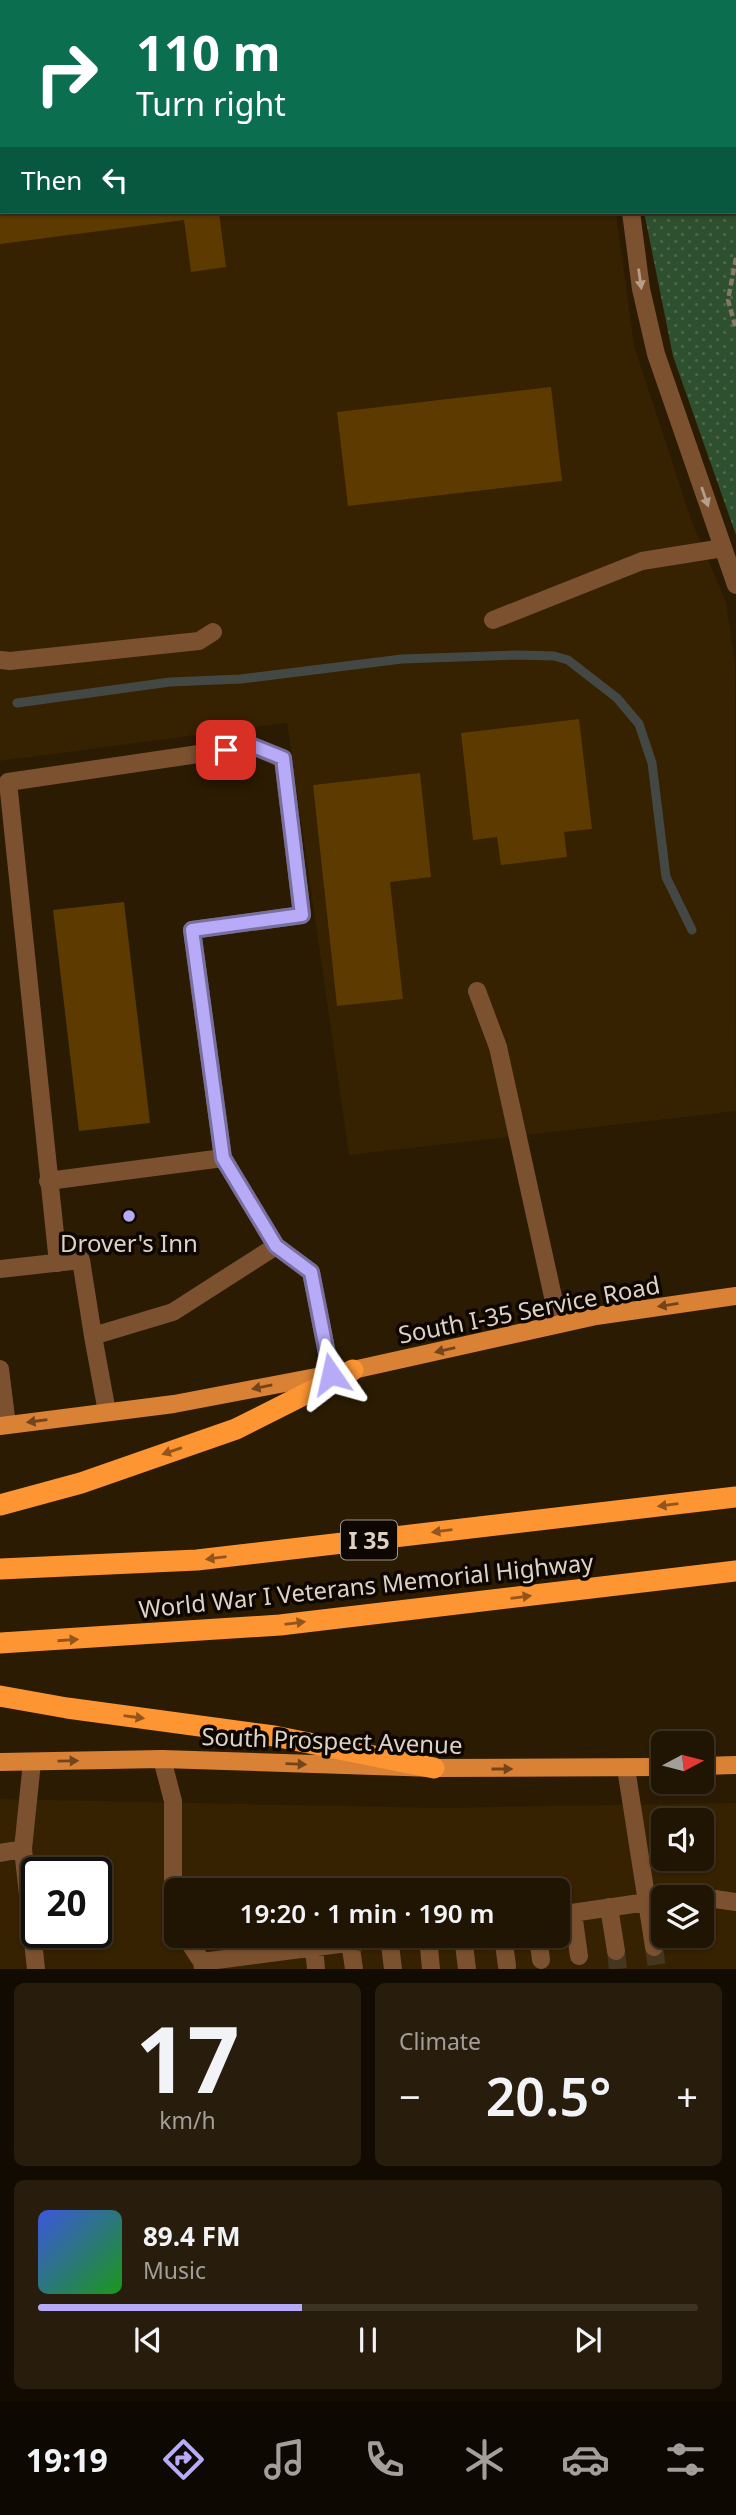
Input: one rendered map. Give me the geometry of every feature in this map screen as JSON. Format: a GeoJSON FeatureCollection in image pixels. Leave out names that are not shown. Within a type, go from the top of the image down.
{"type":"FeatureCollection","features":[{"type":"Feature","properties":{"kind":"highway"},"geometry":{"type":"LineString","coordinates":[[0,1505],[80,1483],[236,1429],[353,1370]]}},
{"type":"Feature","properties":{"kind":"highway","name":"World War I Veterans Memorial Highway"},"geometry":{"type":"LineString","coordinates":[[0,1569],[197,1560],[736,1497]]}},
{"type":"Feature","properties":{"kind":"highway","name":"World War I Veterans Memorial Highway"},"geometry":{"type":"LineString","coordinates":[[0,1643],[280,1625],[736,1571]]}},
{"type":"Feature","properties":{"kind":"highway"},"geometry":{"type":"LineString","coordinates":[[0,1696],[66,1708],[274,1736],[434,1768]]}},
{"type":"Feature","properties":{"kind":"main road","name":"South I-35 Service Road"},"geometry":{"type":"LineString","coordinates":[[3,1426],[174,1404],[353,1370],[596,1316],[736,1296]]}},
{"type":"Feature","properties":{"kind":"main road","name":"South Prospect Avenue"},"geometry":{"type":"LineString","coordinates":[[0,1762],[162,1759],[434,1768],[651,1767]]}},
{"type":"Feature","properties":{"kind":"main road"},"geometry":{"type":"LineString","coordinates":[[714,1766],[736,1765]]}},
{"type":"Feature","properties":{"kind":"street"},"geometry":{"type":"LineString","coordinates":[[631,214],[641,289],[656,354],[736,585]]}},
{"type":"Feature","properties":{"kind":"street"},"geometry":{"type":"LineString","coordinates":[[493,620],[642,561],[723,548]]}},
{"type":"Feature","properties":{"kind":"street"},"geometry":{"type":"LineString","coordinates":[[0,660],[199,641],[214,632]]}},
{"type":"Feature","properties":{"kind":"street"},"geometry":{"type":"LineString","coordinates":[[58,1263],[4,782],[253,746],[283,758],[302,915],[192,930],[223,1158],[276,1246],[311,1272],[331,1374]]}},
{"type":"Feature","properties":{"kind":"street"},"geometry":{"type":"LineString","coordinates":[[477,991],[498,1047],[559,1324]]}},
{"type":"Feature","properties":{"kind":"street"},"geometry":{"type":"LineString","coordinates":[[48,1181],[223,1158]]}},
{"type":"Feature","properties":{"kind":"street"},"geometry":{"type":"LineString","coordinates":[[93,1336],[173,1312],[276,1246]]}},
{"type":"Feature","properties":{"kind":"street"},"geometry":{"type":"LineString","coordinates":[[0,1269],[80,1260],[107,1412]]}},
{"type":"Feature","properties":{"kind":"street"},"geometry":{"type":"LineString","coordinates":[[0,1369],[3,1426]]}},
{"type":"Feature","properties":{"kind":"street"},"geometry":{"type":"LineString","coordinates":[[162,1759],[173,1801],[173,1878]]}},
{"type":"Feature","properties":{"kind":"street"},"geometry":{"type":"LineString","coordinates":[[32,1762],[23,1849],[36,1969]]}},
{"type":"Feature","properties":{"kind":"street"},"geometry":{"type":"LineString","coordinates":[[626,1768],[652,1885]]}},
{"type":"Feature","properties":{"kind":"street"},"geometry":{"type":"LineString","coordinates":[[0,1853],[23,1849]]}},
{"type":"Feature","properties":{"kind":"street"},"geometry":{"type":"LineString","coordinates":[[714,1899],[736,1902]]}},
{"type":"Feature","properties":{"kind":"street"},"geometry":{"type":"LineString","coordinates":[[570,1913],[651,1902]]}},
{"type":"Feature","properties":{"kind":"street"},"geometry":{"type":"LineString","coordinates":[[609,1907],[616,1951]]}},
{"type":"Feature","properties":{"kind":"street"},"geometry":{"type":"LineString","coordinates":[[570,1927],[579,1956]]}},
{"type":"Feature","properties":{"kind":"street"},"geometry":{"type":"LineString","coordinates":[[192,1948],[202,1966],[270,1961],[311,1948]]}},
{"type":"Feature","properties":{"kind":"street"},"geometry":{"type":"LineString","coordinates":[[314,1948],[316,1969]]}},
{"type":"Feature","properties":{"kind":"street"},"geometry":{"type":"LineString","coordinates":[[351,1948],[354,1969]]}},
{"type":"Feature","properties":{"kind":"street"},"geometry":{"type":"LineString","coordinates":[[393,1969],[394,1948]]}},
{"type":"Feature","properties":{"kind":"street"},"geometry":{"type":"LineString","coordinates":[[429,1948],[431,1969]]}},
{"type":"Feature","properties":{"kind":"street"},"geometry":{"type":"LineString","coordinates":[[464,1948],[467,1969]]}},
{"type":"Feature","properties":{"kind":"street"},"geometry":{"type":"LineString","coordinates":[[505,1948],[507,1966]]}},
{"type":"Feature","properties":{"kind":"street"},"geometry":{"type":"LineString","coordinates":[[539,1948],[541,1961]]}},
{"type":"Feature","properties":{"kind":"path"},"geometry":{"type":"LineString","coordinates":[[736,258],[728,300],[736,329]]}},
{"type":"Feature","properties":{"kind":"shaded area"},"geometry":{"type":"Polygon","coordinates":[[[0,214],[616,214],[634,346],[692,522],[726,602],[735,663],[736,1111],[349,1155],[287,723],[0,761],[0,214]]]}},
{"type":"Feature","properties":{"kind":"shaded area"},"geometry":{"type":"Polygon","coordinates":[[[0,1799],[440,1808],[736,1803],[736,1969],[0,1969],[0,1799]]]}},
{"type":"Feature","properties":{"kind":"green space"},"geometry":{"type":"Polygon","coordinates":[[[644,214],[736,214],[736,535],[673,356],[644,214]]]}},
{"type":"Feature","properties":{"kind":"building"},"geometry":{"type":"Polygon","coordinates":[[[0,214],[219,214],[226,267],[191,272],[184,220],[0,244],[0,214]]]}},
{"type":"Feature","properties":{"kind":"building"},"geometry":{"type":"Polygon","coordinates":[[[551,387],[562,481],[348,506],[337,412],[551,387]]]}},
{"type":"Feature","properties":{"kind":"building"},"geometry":{"type":"Polygon","coordinates":[[[579,719],[592,829],[564,832],[567,857],[501,865],[497,837],[473,840],[461,733],[579,719]]]}},
{"type":"Feature","properties":{"kind":"building"},"geometry":{"type":"Polygon","coordinates":[[[420,773],[431,877],[390,882],[403,999],[337,1006],[313,785],[420,773]]]}},
{"type":"Feature","properties":{"kind":"building"},"geometry":{"type":"Polygon","coordinates":[[[124,902],[150,1123],[79,1131],[53,910],[124,902]]]}},
{"type":"Feature","properties":{"kind":"waterway"},"geometry":{"type":"LineString","coordinates":[[17,703],[170,682],[241,679],[402,659],[517,655],[554,656],[568,660],[617,698],[639,724],[652,763],[666,877],[692,930]]}},
{"type":"Feature","properties":{"kind":"tunnel"},"geometry":{"type":"LineString","coordinates":[[654,1948],[657,1969]]}},
{"type":"Feature","properties":{"kind":"tunnel"},"geometry":{"type":"LineString","coordinates":[[616,1951],[618,1969]]}},
{"type":"Feature","properties":{"kind":"place","name":"Drover's Inn"},"geometry":{"type":"Point","coordinates":[129,1216]}},
{"type":"Feature","properties":{"kind":"route"},"geometry":{"type":"LineString","coordinates":[[226,750],[253,746],[283,758],[302,915],[192,930],[223,1158],[276,1246],[311,1272],[331,1374]]}}]}
